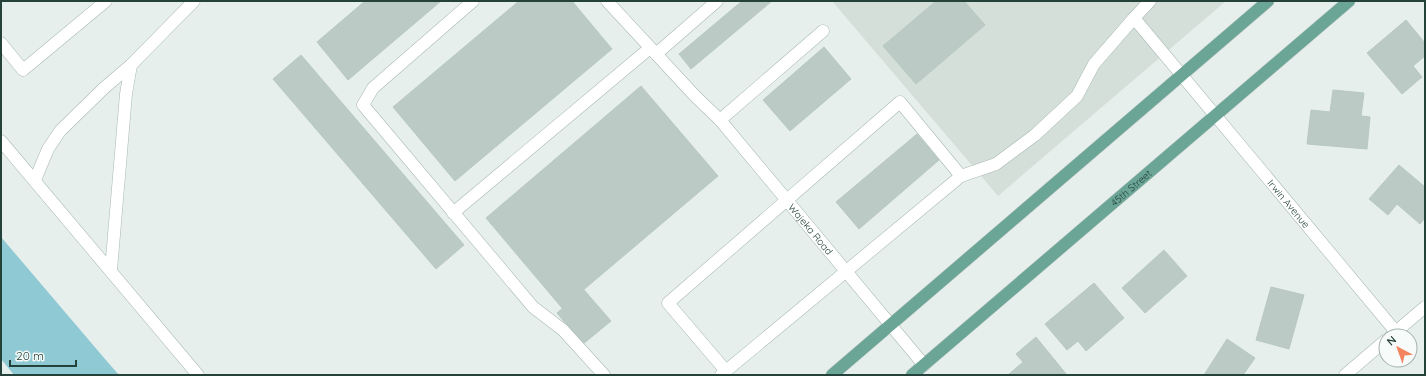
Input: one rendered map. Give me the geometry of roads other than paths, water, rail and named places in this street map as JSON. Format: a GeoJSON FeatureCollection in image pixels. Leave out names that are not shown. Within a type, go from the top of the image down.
{"type":"FeatureCollection","features":[{"type":"Feature","properties":{"kind":"main road"},"geometry":{"type":"LineString","coordinates":[[832,375],[1268,1]]}},
{"type":"Feature","properties":{"kind":"main road","name":"45th Street"},"geometry":{"type":"LineString","coordinates":[[912,375],[1349,1]]}},
{"type":"Feature","properties":{"kind":"street"},"geometry":{"type":"LineString","coordinates":[[1,43],[23,70],[106,1]]}},
{"type":"Feature","properties":{"kind":"street"},"geometry":{"type":"LineString","coordinates":[[35,180],[48,149],[60,131],[104,88],[131,65],[194,1]]}},
{"type":"Feature","properties":{"kind":"street"},"geometry":{"type":"LineString","coordinates":[[473,1],[373,88],[363,105],[533,307],[563,330],[604,375]]}},
{"type":"Feature","properties":{"kind":"street","name":"Wajeka Road"},"geometry":{"type":"LineString","coordinates":[[607,1],[695,96],[720,120],[924,365]]}},
{"type":"Feature","properties":{"kind":"street"},"geometry":{"type":"LineString","coordinates":[[453,213],[716,1]]}},
{"type":"Feature","properties":{"kind":"street"},"geometry":{"type":"LineString","coordinates":[[960,176],[900,102],[788,201],[668,303],[724,373],[847,272],[960,176],[996,164],[1034,135],[1077,96],[1094,64],[1150,1]]}},
{"type":"Feature","properties":{"kind":"street","name":"Irwin Avenue"},"geometry":{"type":"LineString","coordinates":[[1134,18],[1216,115],[1389,328]]}},
{"type":"Feature","properties":{"kind":"street"},"geometry":{"type":"LineString","coordinates":[[720,120],[823,30]]}},
{"type":"Feature","properties":{"kind":"street"},"geometry":{"type":"LineString","coordinates":[[111,270],[126,94],[131,65]]}},
{"type":"Feature","properties":{"kind":"street"},"geometry":{"type":"LineString","coordinates":[[1,140],[198,375]]}},
{"type":"Feature","properties":{"kind":"street"},"geometry":{"type":"LineString","coordinates":[[1401,328],[1425,307]]}},
{"type":"Feature","properties":{"kind":"street"},"geometry":{"type":"LineString","coordinates":[[1346,375],[1378,347]]}},
{"type":"Feature","properties":{"kind":"water"},"geometry":{"type":"Polygon","coordinates":[[[1,237],[119,375],[14,375],[1,359],[1,237]]]}}]}
